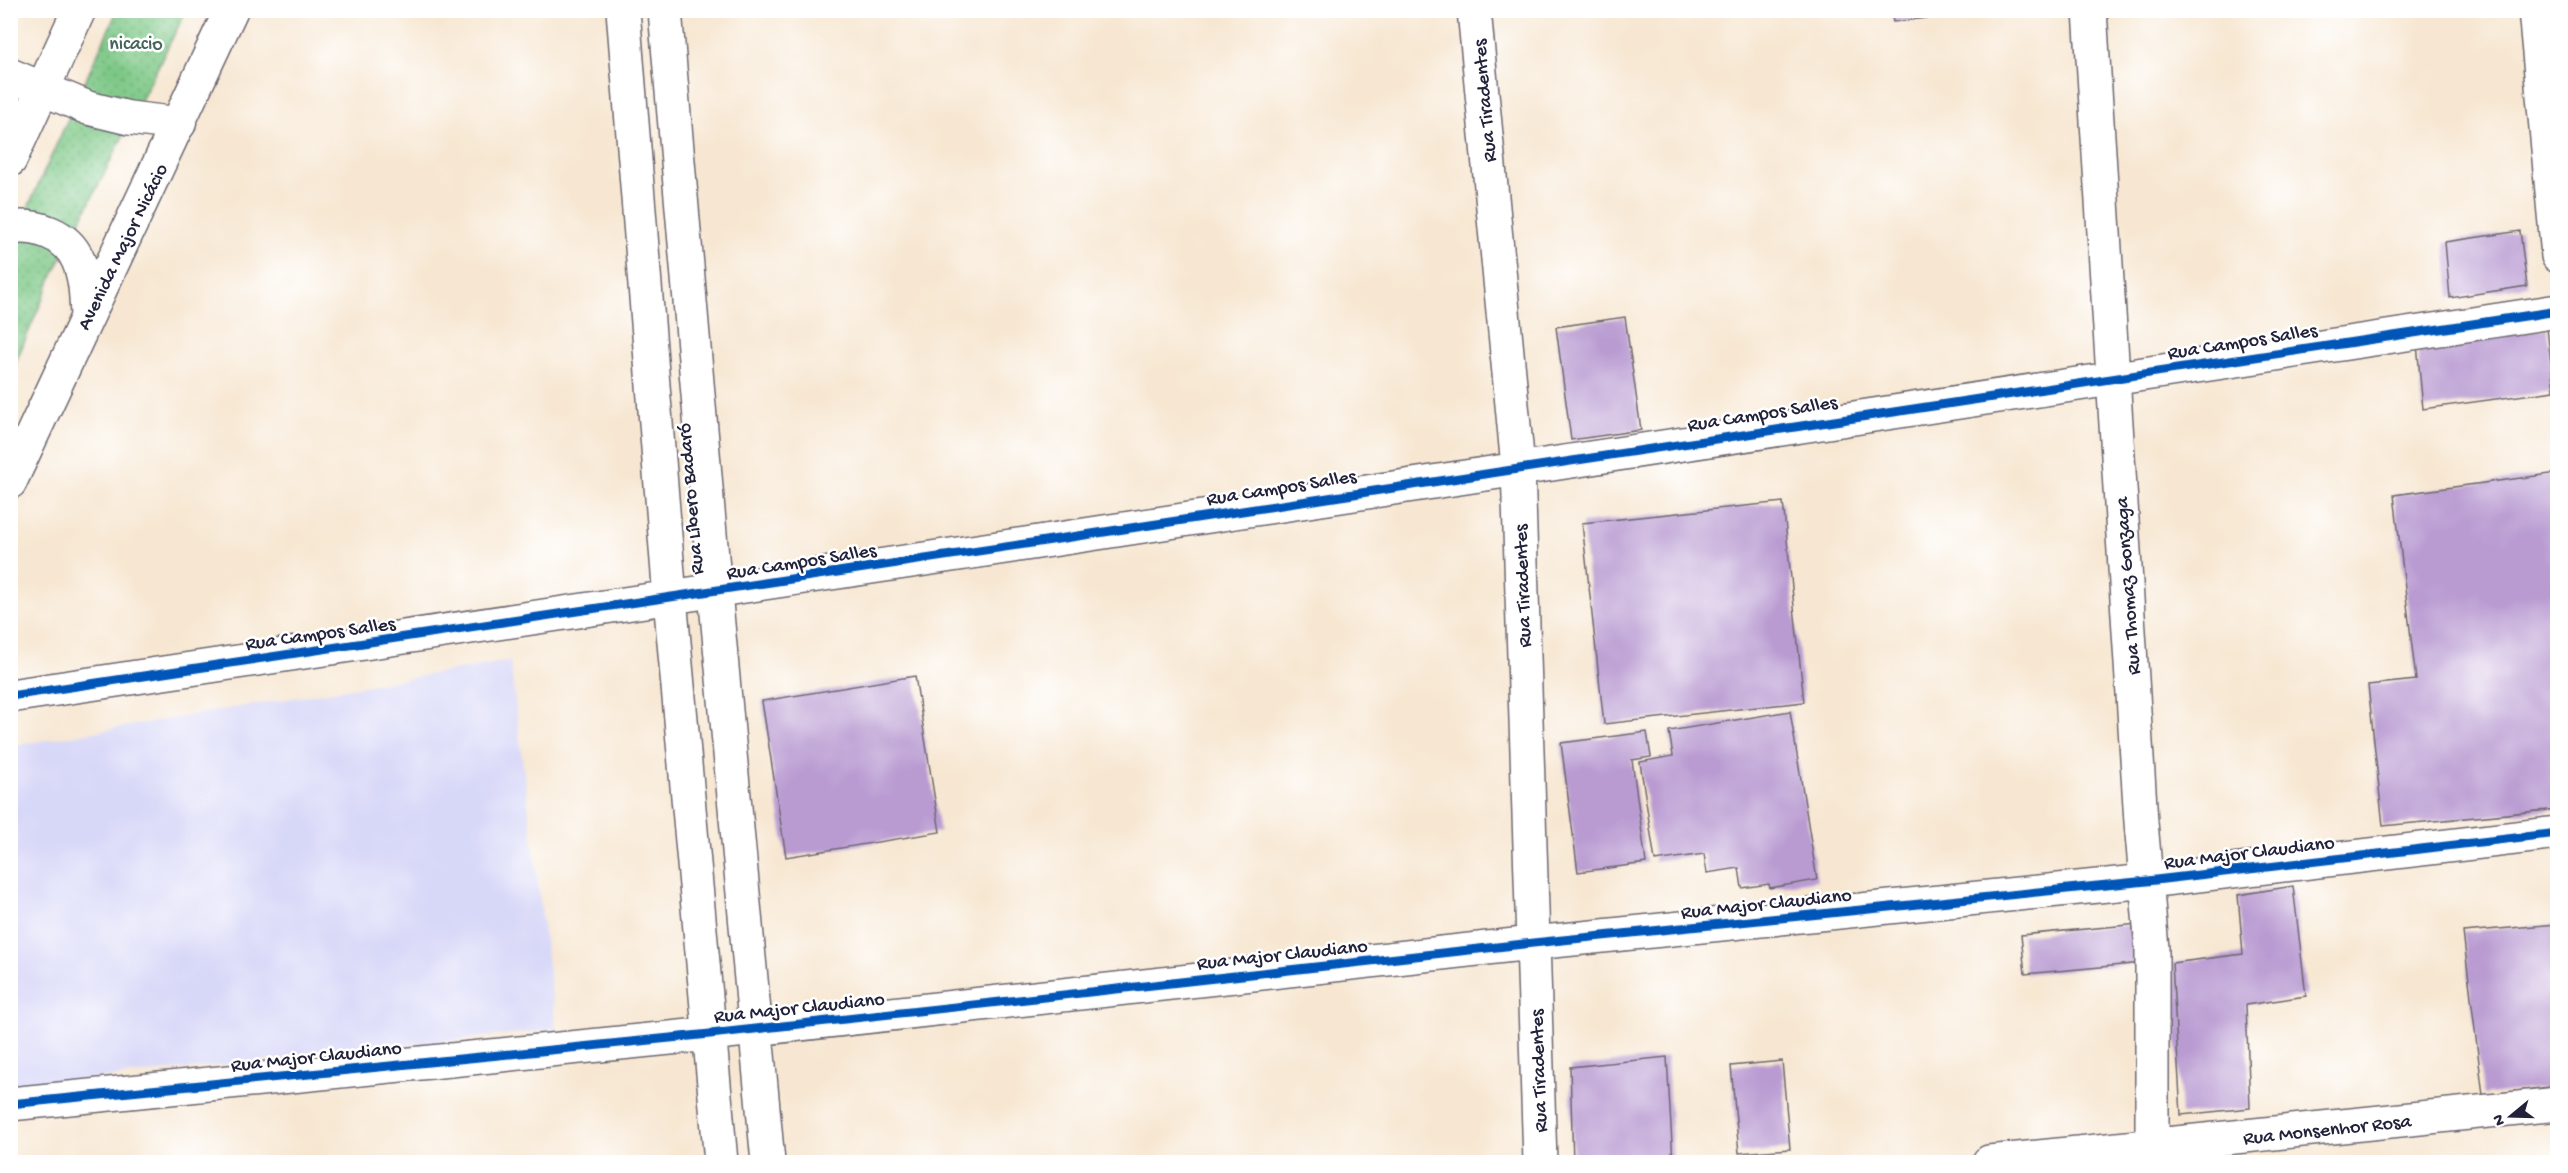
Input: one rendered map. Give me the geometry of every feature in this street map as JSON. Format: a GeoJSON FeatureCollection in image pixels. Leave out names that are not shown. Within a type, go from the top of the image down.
{"type":"FeatureCollection","features":[{"type":"Feature","properties":{"kind":"street"},"geometry":{"type":"LineString","coordinates":[[10,160],[79,10]]}},
{"type":"Feature","properties":{"kind":"street","name":"Avenida Major Nicácio"},"geometry":{"type":"LineString","coordinates":[[10,482],[231,10]]}},
{"type":"Feature","properties":{"kind":"street","name":"Rua Líbero Badaró"},"geometry":{"type":"LineString","coordinates":[[623,10],[670,598],[721,1162]]}},
{"type":"Feature","properties":{"kind":"street"},"geometry":{"type":"LineString","coordinates":[[647,10],[655,105],[664,154],[680,190]]}},
{"type":"Feature","properties":{"kind":"street","name":"Rua Líbero Badaró"},"geometry":{"type":"LineString","coordinates":[[665,10],[715,592],[768,1162]]}},
{"type":"Feature","properties":{"kind":"street","name":"Rua Tiradentes"},"geometry":{"type":"LineString","coordinates":[[1474,10],[1518,467],[1540,1162]]}},
{"type":"Feature","properties":{"kind":"street","name":"Rua Thomaz Gonzaga"},"geometry":{"type":"LineString","coordinates":[[2090,10],[2141,822],[2152,950],[2152,1154]]}},
{"type":"Feature","properties":{"kind":"street"},"geometry":{"type":"LineString","coordinates":[[2535,10],[2558,256]]}},
{"type":"Feature","properties":{"kind":"street"},"geometry":{"type":"LineString","coordinates":[[10,75],[88,108],[129,118],[179,124]]}},
{"type":"Feature","properties":{"kind":"street"},"geometry":{"type":"LineString","coordinates":[[10,228],[26,225],[56,235],[78,258],[86,289],[87,316]]}},
{"type":"Feature","properties":{"kind":"street","name":"Rua Campos Salles"},"geometry":{"type":"LineString","coordinates":[[10,696],[715,592],[1518,467],[2558,311]]}},
{"type":"Feature","properties":{"kind":"street","name":"Rua Major Claudiano"},"geometry":{"type":"LineString","coordinates":[[10,1104],[710,1034],[1533,944],[2147,881],[2558,833]]}},
{"type":"Feature","properties":{"kind":"street","name":"Rua Monsenhor Rosa"},"geometry":{"type":"LineString","coordinates":[[1989,1162],[2152,1154],[2558,1104]]}},
{"type":"Feature","properties":{"kind":"shaded area"},"geometry":{"type":"Polygon","coordinates":[[[510,661],[556,1029],[11,1088],[11,746],[510,661]]]}},
{"type":"Feature","properties":{"kind":"green space","name":"nicacio"},"geometry":{"type":"Polygon","coordinates":[[[117,11],[186,11],[52,277],[11,373],[11,245],[117,11]]]}},
{"type":"Feature","properties":{"kind":"building"},"geometry":{"type":"Polygon","coordinates":[[[1891,10],[1977,10],[1977,12],[1893,22],[1891,10]]]}},
{"type":"Feature","properties":{"kind":"building"},"geometry":{"type":"Polygon","coordinates":[[[2520,231],[2527,286],[2450,298],[2445,242],[2520,231]]]}},
{"type":"Feature","properties":{"kind":"building"},"geometry":{"type":"Polygon","coordinates":[[[1625,317],[1641,430],[1571,440],[1556,327],[1625,317]]]}},
{"type":"Feature","properties":{"kind":"building"},"geometry":{"type":"Polygon","coordinates":[[[2547,328],[2554,391],[2423,409],[2417,344],[2547,328]]]}},
{"type":"Feature","properties":{"kind":"building"},"geometry":{"type":"Polygon","coordinates":[[[2558,473],[2558,809],[2383,826],[2368,685],[2416,680],[2394,495],[2558,473]]]}},
{"type":"Feature","properties":{"kind":"building"},"geometry":{"type":"Polygon","coordinates":[[[1783,502],[1804,702],[1604,724],[1582,523],[1783,502]]]}},
{"type":"Feature","properties":{"kind":"building"},"geometry":{"type":"Polygon","coordinates":[[[915,676],[940,832],[786,857],[762,701],[915,676]]]}},
{"type":"Feature","properties":{"kind":"building"},"geometry":{"type":"Polygon","coordinates":[[[1790,711],[1817,880],[1770,888],[1769,884],[1742,888],[1739,868],[1707,873],[1704,854],[1655,861],[1640,762],[1673,756],[1669,731],[1790,711]]]}},
{"type":"Feature","properties":{"kind":"building"},"geometry":{"type":"Polygon","coordinates":[[[1647,732],[1651,757],[1632,760],[1646,863],[1578,872],[1561,743],[1647,732]]]}},
{"type":"Feature","properties":{"kind":"building"},"geometry":{"type":"Polygon","coordinates":[[[2293,886],[2306,996],[2246,1005],[2250,1108],[2181,1115],[2172,963],[2243,954],[2238,895],[2293,886]]]}},
{"type":"Feature","properties":{"kind":"building"},"geometry":{"type":"Polygon","coordinates":[[[2139,924],[2143,963],[2025,974],[2021,935],[2139,924]]]}},
{"type":"Feature","properties":{"kind":"building"},"geometry":{"type":"Polygon","coordinates":[[[2558,924],[2558,1086],[2483,1095],[2463,932],[2558,924]]]}},
{"type":"Feature","properties":{"kind":"building"},"geometry":{"type":"Polygon","coordinates":[[[1667,1057],[1673,1162],[1573,1162],[1570,1067],[1667,1057]]]}},
{"type":"Feature","properties":{"kind":"building"},"geometry":{"type":"Polygon","coordinates":[[[1782,1061],[1790,1149],[1739,1153],[1731,1066],[1782,1061]]]}},
{"type":"Feature","properties":{"kind":"cycle path"},"geometry":{"type":"LineString","coordinates":[[10,696],[2558,311]]}},
{"type":"Feature","properties":{"kind":"cycle path"},"geometry":{"type":"LineString","coordinates":[[10,1104],[710,1034],[1533,943],[2147,881],[2558,833]]}}]}
